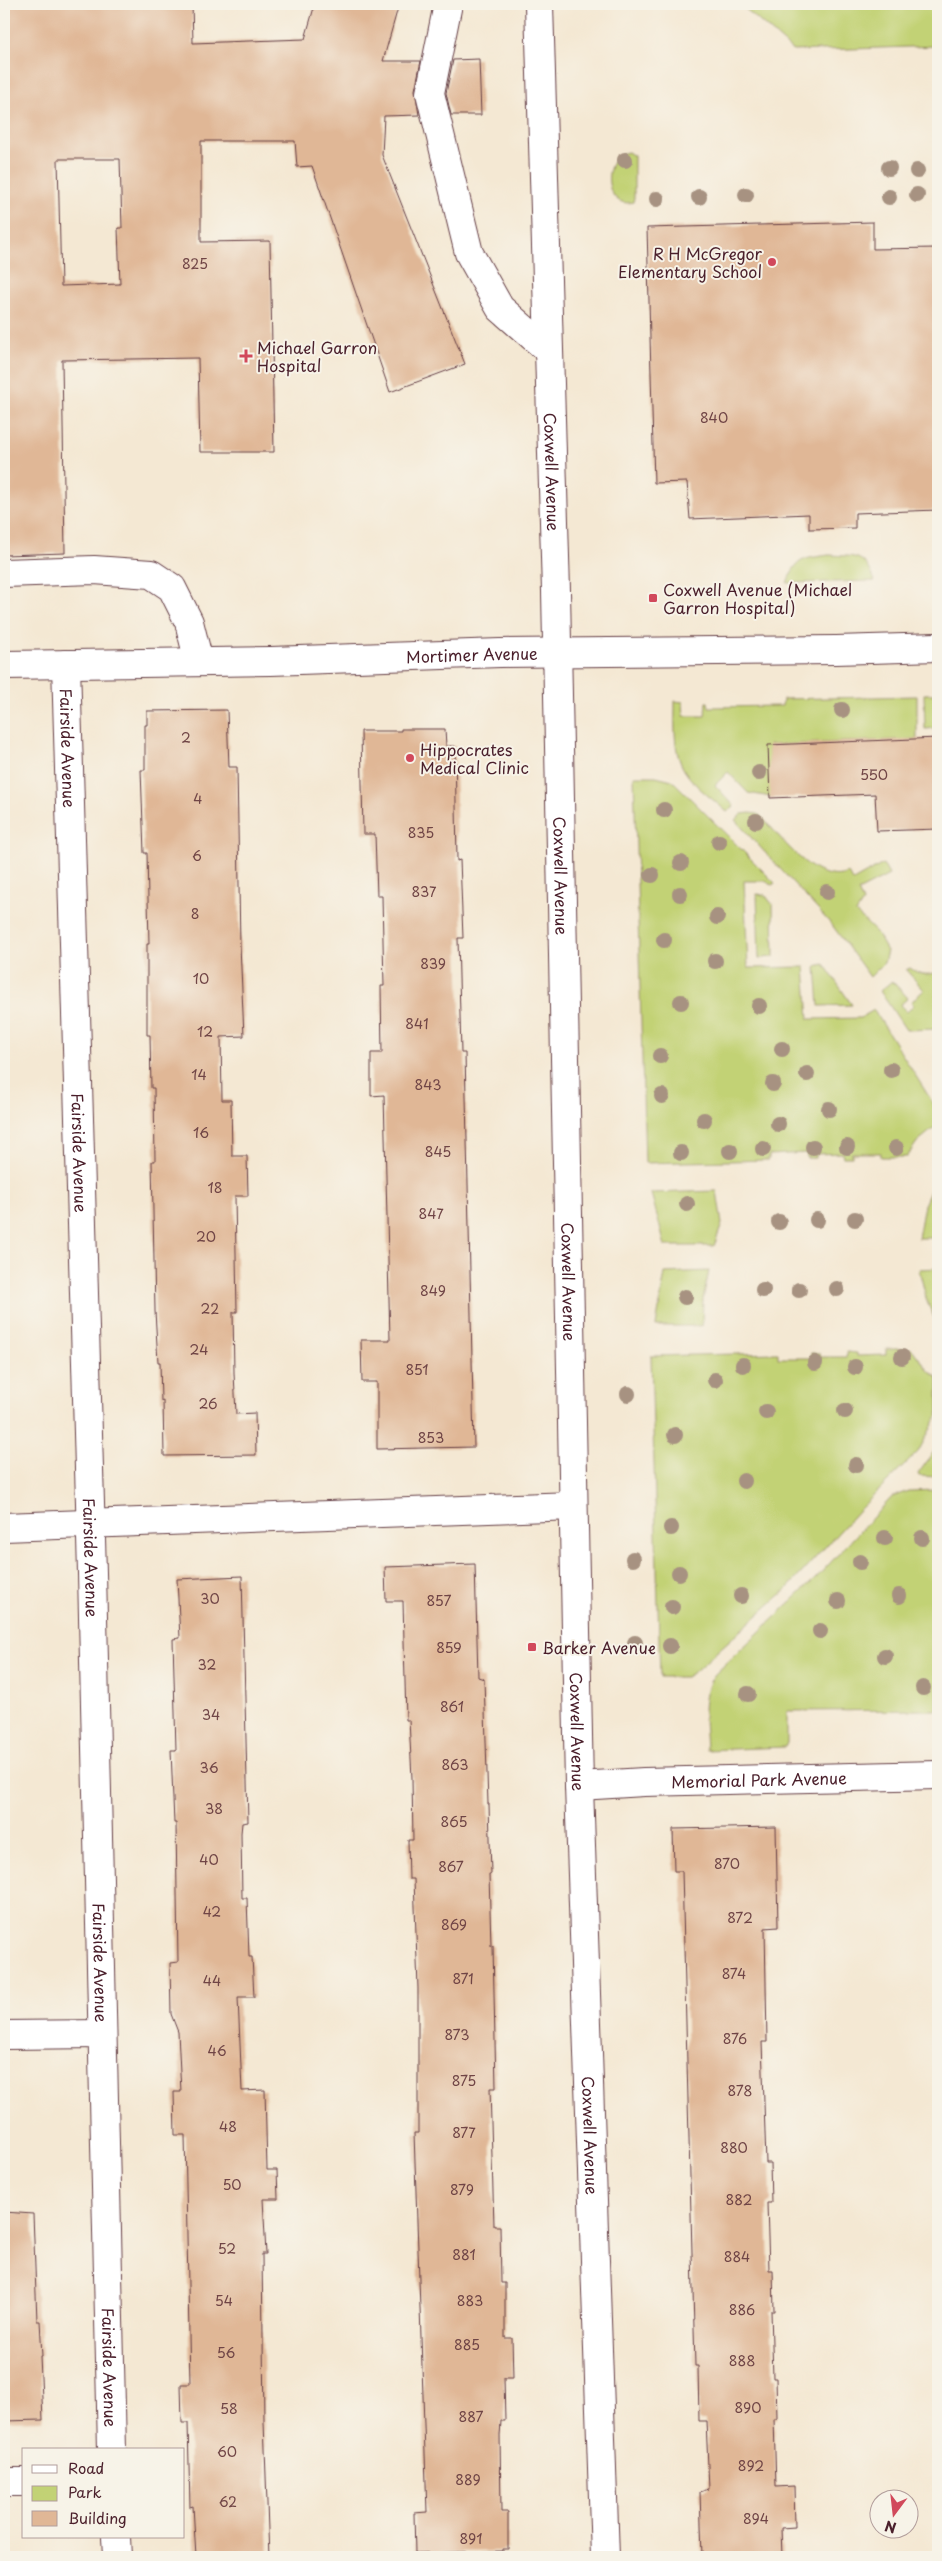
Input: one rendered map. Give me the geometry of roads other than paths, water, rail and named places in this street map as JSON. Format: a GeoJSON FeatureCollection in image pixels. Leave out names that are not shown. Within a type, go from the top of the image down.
{"type":"FeatureCollection","features":[{"type":"Feature","properties":{"kind":"street"},"geometry":{"type":"LineString","coordinates":[[448,4],[430,94],[469,253],[500,308],[548,350]]}},
{"type":"Feature","properties":{"kind":"street","name":"Coxwell Avenue"},"geometry":{"type":"LineString","coordinates":[[538,4],[557,652],[579,1786],[605,2557]]}},
{"type":"Feature","properties":{"kind":"street"},"geometry":{"type":"LineString","coordinates":[[4,573],[94,570],[151,574],[172,588],[189,622],[199,662]]}},
{"type":"Feature","properties":{"kind":"street","name":"Mortimer Avenue"},"geometry":{"type":"LineString","coordinates":[[4,665],[199,662],[557,652],[836,650],[938,647]]}},
{"type":"Feature","properties":{"kind":"street","name":"Fairside Avenue"},"geometry":{"type":"LineString","coordinates":[[66,664],[91,1524],[112,2448]]}},
{"type":"Feature","properties":{"kind":"street"},"geometry":{"type":"LineString","coordinates":[[4,1527],[573,1506]]}},
{"type":"Feature","properties":{"kind":"street","name":"Memorial Park Avenue"},"geometry":{"type":"LineString","coordinates":[[579,1786],[644,1782],[938,1775]]}},
{"type":"Feature","properties":{"kind":"street"},"geometry":{"type":"LineString","coordinates":[[4,2034],[102,2034]]}},
{"type":"Feature","properties":{"kind":"street"},"geometry":{"type":"LineString","coordinates":[[4,2482],[22,2482]]}},
{"type":"Feature","properties":{"kind":"street"},"geometry":{"type":"LineString","coordinates":[[116,2538],[117,2557]]}},
{"type":"Feature","properties":{"kind":"place","name":"R H McGregor Elementary School"},"geometry":{"type":"Point","coordinates":[772,262]}},
{"type":"Feature","properties":{"kind":"place","name":"Michael Garron Hospital"},"geometry":{"type":"Point","coordinates":[246,356]}},
{"type":"Feature","properties":{"kind":"place","name":"Coxwell Avenue (Michael Garron Hospital)"},"geometry":{"type":"Point","coordinates":[653,598]}},
{"type":"Feature","properties":{"kind":"place","name":"Hippocrates Medical Clinic"},"geometry":{"type":"Point","coordinates":[410,758]}},
{"type":"Feature","properties":{"kind":"place","name":"Barker Avenue"},"geometry":{"type":"Point","coordinates":[532,1647]}}]}
